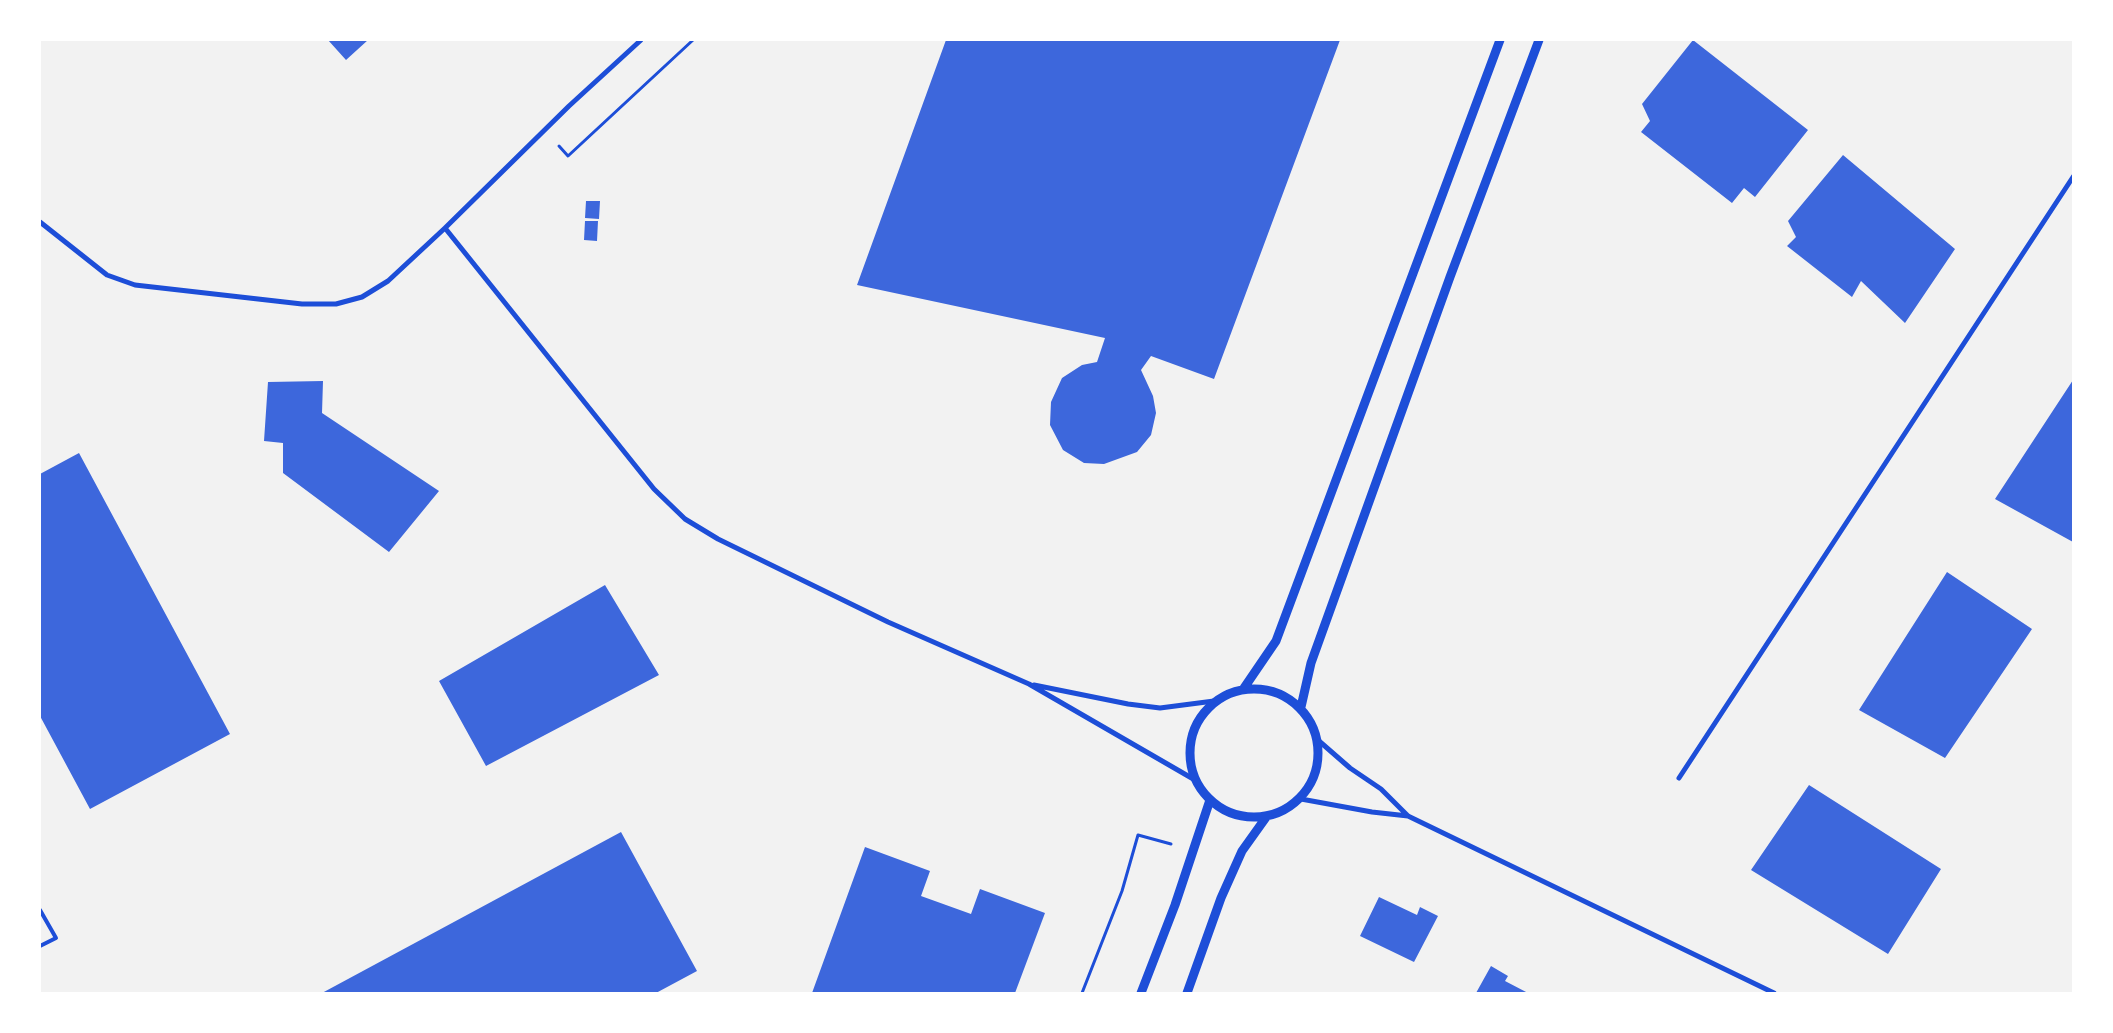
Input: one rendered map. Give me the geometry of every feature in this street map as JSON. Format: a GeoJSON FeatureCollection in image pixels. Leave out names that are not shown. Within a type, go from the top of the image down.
{"type":"FeatureCollection","features":[{"type":"Feature","properties":{"kind":"street"},"geometry":{"type":"LineString","coordinates":[[40,222],[107,275],[136,285],[302,304],[336,304],[362,297],[388,281],[445,228],[544,130],[641,40]]}},
{"type":"Feature","properties":{"kind":"street"},"geometry":{"type":"LineString","coordinates":[[1244,688],[1276,641],[1500,40]]}},
{"type":"Feature","properties":{"kind":"street"},"geometry":{"type":"LineString","coordinates":[[1301,707],[1311,663],[1450,277],[1539,40]]}},
{"type":"Feature","properties":{"kind":"street"},"geometry":{"type":"LineString","coordinates":[[1679,778],[2073,177]]}},
{"type":"Feature","properties":{"kind":"street"},"geometry":{"type":"LineString","coordinates":[[445,228],[654,488],[685,519],[718,539],[888,622],[1029,684],[1194,780],[1210,800],[1232,814],[1254,818],[1267,816],[1288,808],[1301,798],[1316,772],[1318,741],[1311,719],[1301,707],[1275,690],[1244,688],[1214,701],[1160,708],[1128,704],[1029,684]]}},
{"type":"Feature","properties":{"kind":"street"},"geometry":{"type":"LineString","coordinates":[[1194,780],[1189,753],[1193,731],[1198,718],[1214,701]]}},
{"type":"Feature","properties":{"kind":"street"},"geometry":{"type":"LineString","coordinates":[[1318,741],[1350,768],[1381,790],[1408,816],[1774,993]]}},
{"type":"Feature","properties":{"kind":"street"},"geometry":{"type":"LineString","coordinates":[[1301,798],[1372,812],[1408,816]]}},
{"type":"Feature","properties":{"kind":"street"},"geometry":{"type":"LineString","coordinates":[[1141,993],[1175,905],[1210,800]]}},
{"type":"Feature","properties":{"kind":"street"},"geometry":{"type":"LineString","coordinates":[[1187,993],[1221,898],[1242,851],[1267,816]]}},
{"type":"Feature","properties":{"kind":"lane"},"geometry":{"type":"LineString","coordinates":[[40,910],[56,938],[40,946]]}},
{"type":"Feature","properties":{"kind":"path"},"geometry":{"type":"LineString","coordinates":[[544,130],[568,156],[693,40]]}},
{"type":"Feature","properties":{"kind":"path"},"geometry":{"type":"LineString","coordinates":[[1082,993],[1122,891],[1138,836],[1193,850]]}},
{"type":"Feature","properties":{"kind":"building"},"geometry":{"type":"Polygon","coordinates":[[[328,40],[368,40],[346,60],[328,40]]]}},
{"type":"Feature","properties":{"kind":"building"},"geometry":{"type":"Polygon","coordinates":[[[946,40],[1340,40],[1214,379],[1151,356],[1141,370],[1153,396],[1156,413],[1151,435],[1137,452],[1104,464],[1084,463],[1063,450],[1050,425],[1051,402],[1062,378],[1082,365],[1097,362],[1105,338],[857,285],[946,40]]]}},
{"type":"Feature","properties":{"kind":"building"},"geometry":{"type":"Polygon","coordinates":[[[1693,40],[1808,130],[1755,197],[1744,188],[1732,203],[1641,132],[1650,121],[1642,104],[1693,40]]]}},
{"type":"Feature","properties":{"kind":"building"},"geometry":{"type":"Polygon","coordinates":[[[1843,155],[1955,249],[1905,323],[1861,281],[1852,297],[1787,246],[1796,237],[1788,221],[1843,155]]]}},
{"type":"Feature","properties":{"kind":"building"},"geometry":{"type":"Polygon","coordinates":[[[586,201],[600,201],[599,219],[585,218],[586,201]]]}},
{"type":"Feature","properties":{"kind":"building"},"geometry":{"type":"Polygon","coordinates":[[[585,221],[598,221],[597,241],[584,240],[585,221]]]}},
{"type":"Feature","properties":{"kind":"building"},"geometry":{"type":"Polygon","coordinates":[[[2073,380],[2073,542],[1995,499],[2073,380]]]}},
{"type":"Feature","properties":{"kind":"building"},"geometry":{"type":"Polygon","coordinates":[[[323,381],[322,413],[439,491],[389,552],[283,473],[283,443],[264,441],[268,382],[323,381]]]}},
{"type":"Feature","properties":{"kind":"building"},"geometry":{"type":"Polygon","coordinates":[[[79,453],[230,734],[90,809],[40,716],[40,474],[79,453]]]}},
{"type":"Feature","properties":{"kind":"building"},"geometry":{"type":"Polygon","coordinates":[[[1947,572],[2032,629],[1945,758],[1859,710],[1947,572]]]}},
{"type":"Feature","properties":{"kind":"building"},"geometry":{"type":"Polygon","coordinates":[[[605,585],[659,675],[486,766],[439,681],[605,585]]]}},
{"type":"Feature","properties":{"kind":"building"},"geometry":{"type":"Polygon","coordinates":[[[1809,785],[1941,869],[1888,954],[1751,870],[1809,785]]]}},
{"type":"Feature","properties":{"kind":"building"},"geometry":{"type":"Polygon","coordinates":[[[621,832],[697,971],[656,993],[322,993],[621,832]]]}},
{"type":"Feature","properties":{"kind":"building"},"geometry":{"type":"Polygon","coordinates":[[[865,847],[930,871],[921,896],[971,914],[980,889],[1045,913],[1015,993],[812,993],[865,847]]]}},
{"type":"Feature","properties":{"kind":"building"},"geometry":{"type":"Polygon","coordinates":[[[1379,897],[1417,915],[1420,907],[1438,916],[1414,962],[1360,936],[1379,897]]]}},
{"type":"Feature","properties":{"kind":"building"},"geometry":{"type":"Polygon","coordinates":[[[1491,966],[1508,976],[1505,981],[1528,993],[1476,993],[1491,966]]]}}]}
